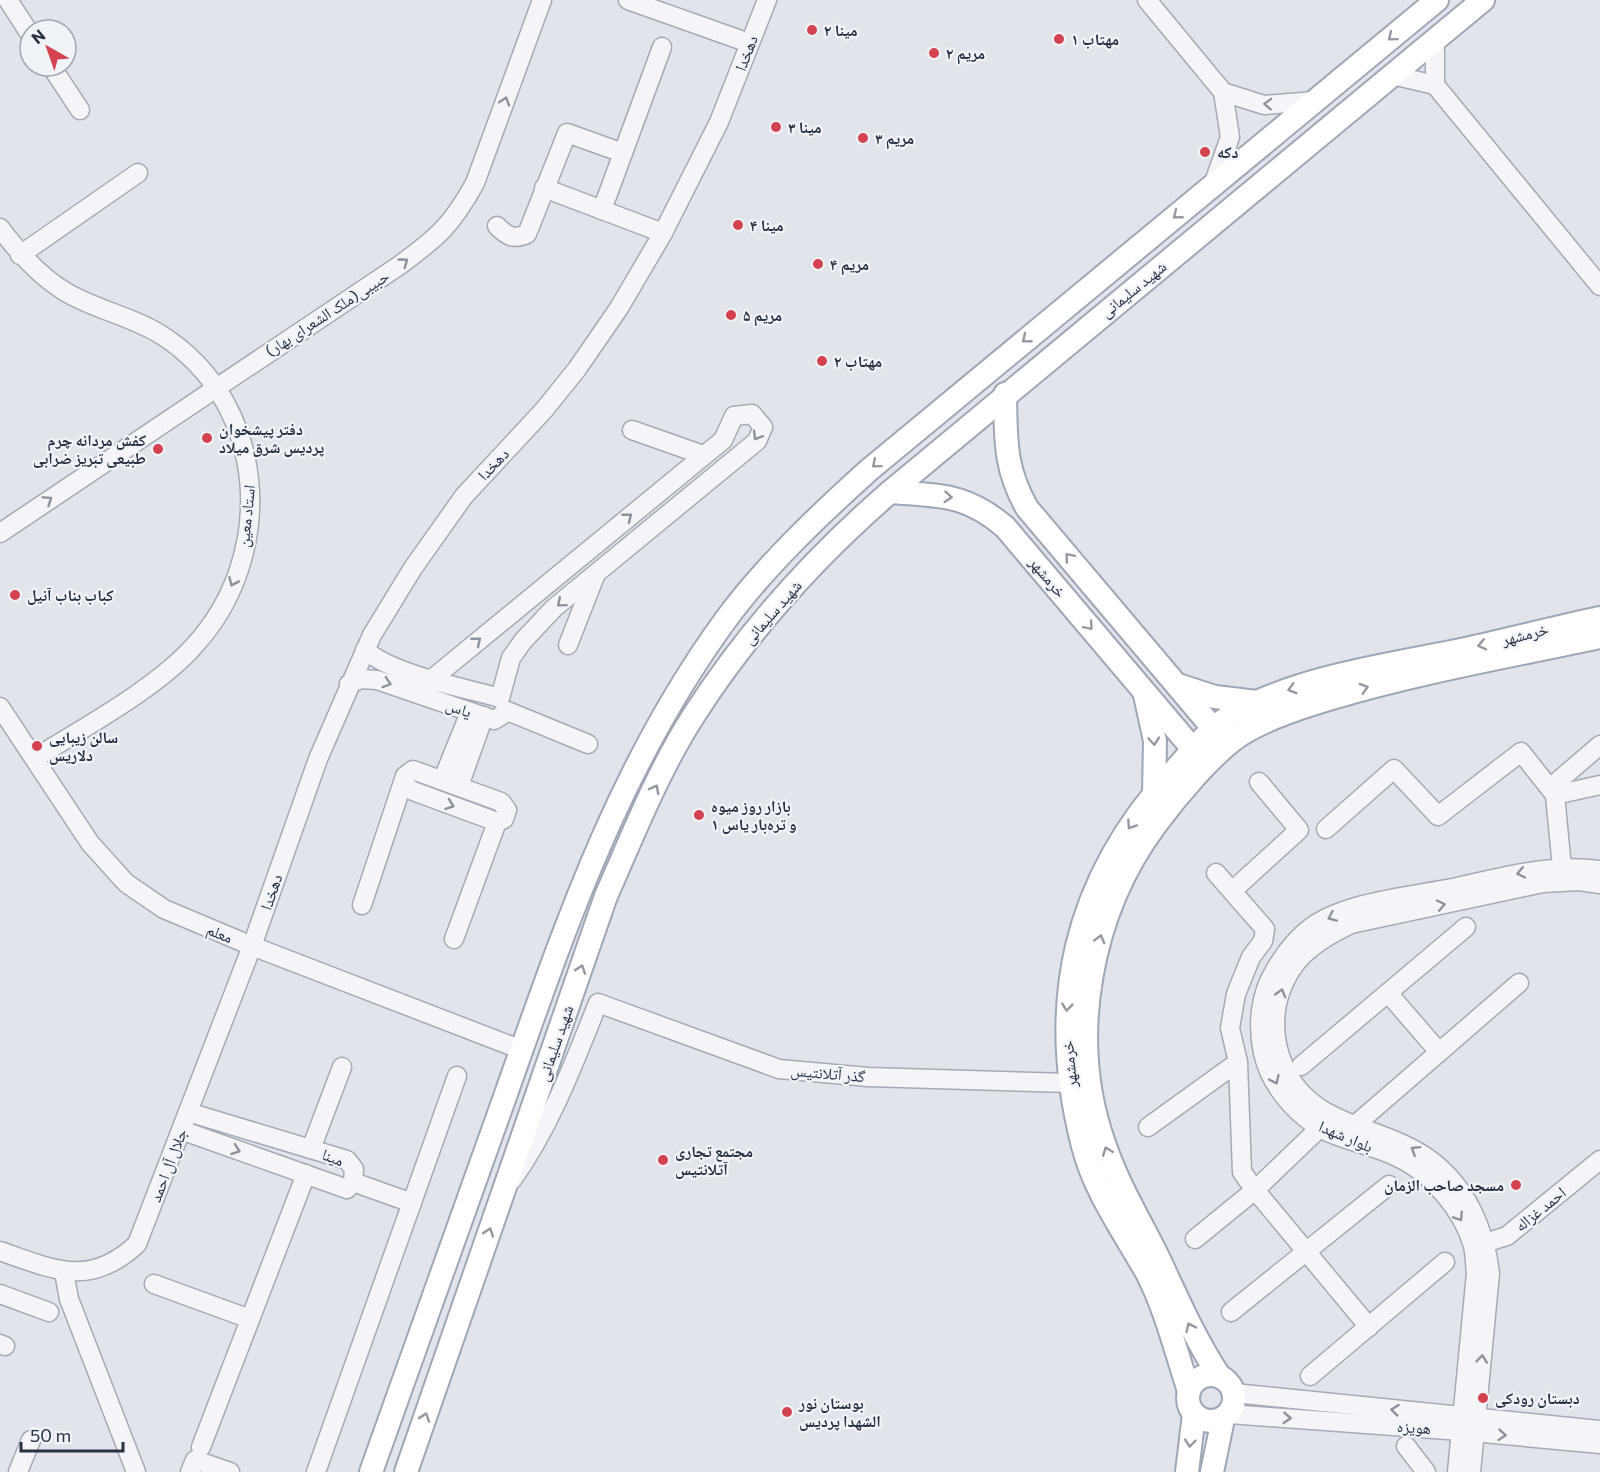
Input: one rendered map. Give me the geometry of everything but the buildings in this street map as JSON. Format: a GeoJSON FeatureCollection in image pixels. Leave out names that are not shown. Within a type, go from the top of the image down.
{"type":"FeatureCollection","features":[{"type":"Feature","properties":{"kind":"main road","name":"شهید سلیمانی"},"geometry":{"type":"LineString","coordinates":[[371,1472],[580,887],[622,791],[672,701],[725,620],[812,521],[829,506],[978,378],[1437,0]]}},
{"type":"Feature","properties":{"kind":"main road","name":"شهید سلیمانی"},"geometry":{"type":"LineString","coordinates":[[406,1472],[606,896],[646,804],[694,716],[748,638],[834,541],[890,492],[1005,394],[1483,0]]}},
{"type":"Feature","properties":{"kind":"main road","name":"خرمشهر"},"geometry":{"type":"LineString","coordinates":[[1005,394],[1007,455],[1014,484],[1028,508],[1228,746]]}},
{"type":"Feature","properties":{"kind":"main road","name":"خرمشهر"},"geometry":{"type":"LineString","coordinates":[[890,492],[958,498],[986,511],[1005,527],[1201,758]]}},
{"type":"Feature","properties":{"kind":"main road","name":"خرمشهر"},"geometry":{"type":"LineString","coordinates":[[1227,1401],[1175,1292],[1120,1186],[1103,1144],[1093,1100],[1088,1059],[1087,1017],[1092,970],[1105,923],[1122,878],[1201,758],[1213,729],[1236,712],[1282,692],[1365,669],[1600,618]]}},
{"type":"Feature","properties":{"kind":"main road","name":"خرمشهر"},"geometry":{"type":"LineString","coordinates":[[1189,1391],[1163,1312],[1148,1275],[1102,1195],[1084,1150],[1070,1083],[1066,1017],[1072,966],[1085,917],[1104,869],[1130,826],[1154,794],[1201,758],[1228,746],[1239,736],[1307,705],[1372,686],[1600,637]]}},
{"type":"Feature","properties":{"kind":"main road"},"geometry":{"type":"LineString","coordinates":[[1177,684],[1215,698],[1258,702]]}},
{"type":"Feature","properties":{"kind":"main road"},"geometry":{"type":"LineString","coordinates":[[1144,690],[1155,741],[1154,794]]}},
{"type":"Feature","properties":{"kind":"main road"},"geometry":{"type":"LineString","coordinates":[[522,1050],[549,1059]]}},
{"type":"Feature","properties":{"kind":"main road"},"geometry":{"type":"LineString","coordinates":[[1212,1472],[1227,1401],[1213,1375],[1198,1379],[1189,1391],[1190,1407],[1194,1414],[1207,1422],[1227,1401]]}},
{"type":"Feature","properties":{"kind":"main road"},"geometry":{"type":"LineString","coordinates":[[1187,1472],[1194,1414]]}},
{"type":"Feature","properties":{"kind":"street","name":"حبیبی(ملک الشعرای بهار)"},"geometry":{"type":"LineString","coordinates":[[0,533],[400,265],[441,234],[460,210],[475,183],[542,0]]}},
{"type":"Feature","properties":{"kind":"street"},"geometry":{"type":"LineString","coordinates":[[628,0],[749,43]]}},
{"type":"Feature","properties":{"kind":"street","name":"دهخدا"},"geometry":{"type":"LineString","coordinates":[[252,946],[318,759],[365,650],[413,568],[464,496],[577,369],[619,308],[663,233],[719,122],[767,0]]}},
{"type":"Feature","properties":{"kind":"street"},"geometry":{"type":"LineString","coordinates":[[1147,0],[1223,92],[1230,137],[1213,185]]}},
{"type":"Feature","properties":{"kind":"street"},"geometry":{"type":"LineString","coordinates":[[7,8],[18,20]]}},
{"type":"Feature","properties":{"kind":"street"},"geometry":{"type":"LineString","coordinates":[[1435,40],[1435,86]]}},
{"type":"Feature","properties":{"kind":"street"},"geometry":{"type":"LineString","coordinates":[[602,210],[662,47]]}},
{"type":"Feature","properties":{"kind":"street"},"geometry":{"type":"LineString","coordinates":[[1392,75],[1435,86],[1600,286]]}},
{"type":"Feature","properties":{"kind":"street"},"geometry":{"type":"LineString","coordinates":[[59,78],[80,110]]}},
{"type":"Feature","properties":{"kind":"street"},"geometry":{"type":"LineString","coordinates":[[1223,92],[1264,105],[1315,101]]}},
{"type":"Feature","properties":{"kind":"street"},"geometry":{"type":"LineString","coordinates":[[497,226],[507,236],[518,238],[527,234],[567,133],[623,153]]}},
{"type":"Feature","properties":{"kind":"street"},"geometry":{"type":"LineString","coordinates":[[20,255],[138,173]]}},
{"type":"Feature","properties":{"kind":"street"},"geometry":{"type":"LineString","coordinates":[[544,188],[663,233]]}},
{"type":"Feature","properties":{"kind":"street","name":"استاد معین"},"geometry":{"type":"LineString","coordinates":[[0,228],[20,255],[65,292],[117,312],[164,336],[192,361],[215,387],[241,437],[249,466],[251,498],[248,531],[236,578],[219,612],[194,647],[133,695],[35,758]]}},
{"type":"Feature","properties":{"kind":"street"},"geometry":{"type":"LineString","coordinates":[[425,696],[432,678],[723,440],[734,416],[752,414],[763,427],[757,441],[596,574],[568,645]]}},
{"type":"Feature","properties":{"kind":"street"},"geometry":{"type":"LineString","coordinates":[[632,430],[703,455]]}},
{"type":"Feature","properties":{"kind":"street","name":"یاس"},"geometry":{"type":"LineString","coordinates":[[365,650],[378,661],[500,698],[511,658],[523,641],[554,608],[596,574]]}},
{"type":"Feature","properties":{"kind":"street","name":"یاس"},"geometry":{"type":"LineString","coordinates":[[349,684],[361,679],[377,680],[483,716]]}},
{"type":"Feature","properties":{"kind":"street","name":"معلم"},"geometry":{"type":"LineString","coordinates":[[0,707],[90,843],[126,883],[164,909],[252,946],[522,1050]]}},
{"type":"Feature","properties":{"kind":"street"},"geometry":{"type":"LineString","coordinates":[[451,783],[483,716],[504,714],[505,710],[588,744]]}},
{"type":"Feature","properties":{"kind":"street"},"geometry":{"type":"LineString","coordinates":[[1552,792],[1600,745]]}},
{"type":"Feature","properties":{"kind":"street"},"geometry":{"type":"LineString","coordinates":[[1326,829],[1394,769],[1438,816],[1521,752],[1552,792],[1562,868]]}},
{"type":"Feature","properties":{"kind":"street"},"geometry":{"type":"LineString","coordinates":[[362,905],[404,785],[405,776],[413,770],[501,802],[507,810],[504,819],[497,822],[413,791],[404,785]]}},
{"type":"Feature","properties":{"kind":"street"},"geometry":{"type":"LineString","coordinates":[[1232,891],[1299,830],[1259,782]]}},
{"type":"Feature","properties":{"kind":"street"},"geometry":{"type":"LineString","coordinates":[[1552,792],[1600,785]]}},
{"type":"Feature","properties":{"kind":"street"},"geometry":{"type":"LineString","coordinates":[[454,939],[497,822]]}},
{"type":"Feature","properties":{"kind":"street","name":"بلوار شهدا"},"geometry":{"type":"LineString","coordinates":[[1397,906],[1541,869],[1600,870]]}},
{"type":"Feature","properties":{"kind":"street"},"geometry":{"type":"LineString","coordinates":[[1216,873],[1265,929],[1263,940],[1251,957],[1236,994],[1230,1028],[1238,1062],[1242,1172],[1369,1327]]}},
{"type":"Feature","properties":{"kind":"street","name":"بلوار شهدا"},"geometry":{"type":"LineString","coordinates":[[1457,1472],[1468,1459],[1469,1416],[1490,1273],[1480,1245],[1476,1215],[1434,1163],[1403,1143],[1374,1141],[1302,1115],[1278,1088],[1263,1054],[1260,1018],[1268,982],[1286,950],[1313,926],[1347,910],[1397,906],[1543,884],[1579,881],[1600,884]]}},
{"type":"Feature","properties":{"kind":"street"},"geometry":{"type":"LineString","coordinates":[[1301,1066],[1466,927]]}},
{"type":"Feature","properties":{"kind":"street","name":"جلال آل احمد"},"geometry":{"type":"LineString","coordinates":[[0,1251],[64,1272],[74,1273],[97,1269],[120,1260],[137,1244],[252,946]]}},
{"type":"Feature","properties":{"kind":"street"},"geometry":{"type":"LineString","coordinates":[[1354,1126],[1519,983]]}},
{"type":"Feature","properties":{"kind":"street"},"geometry":{"type":"LineString","coordinates":[[1388,993],[1439,1052]]}},
{"type":"Feature","properties":{"kind":"street","name":"گذر آتلانتیس"},"geometry":{"type":"LineString","coordinates":[[504,1191],[531,1154],[572,1066],[597,1003],[779,1069],[868,1077],[1070,1083]]}},
{"type":"Feature","properties":{"kind":"street"},"geometry":{"type":"LineString","coordinates":[[1148,1127],[1238,1062]]}},
{"type":"Feature","properties":{"kind":"street"},"geometry":{"type":"LineString","coordinates":[[311,1149],[342,1067]]}},
{"type":"Feature","properties":{"kind":"street"},"geometry":{"type":"LineString","coordinates":[[316,1472],[457,1076]]}},
{"type":"Feature","properties":{"kind":"street","name":"مینا"},"geometry":{"type":"LineString","coordinates":[[181,1130],[347,1189],[353,1182],[354,1169],[347,1160],[188,1112]]}},
{"type":"Feature","properties":{"kind":"street"},"geometry":{"type":"LineString","coordinates":[[1195,1239],[1256,1190],[1326,1122]]}},
{"type":"Feature","properties":{"kind":"street","name":"بلوار شهدا"},"geometry":{"type":"LineString","coordinates":[[1326,1122],[1354,1126],[1374,1141]]}},
{"type":"Feature","properties":{"kind":"street","name":"احمد غزاله"},"geometry":{"type":"LineString","coordinates":[[1480,1245],[1507,1236],[1600,1160]]}},
{"type":"Feature","properties":{"kind":"street"},"geometry":{"type":"LineString","coordinates":[[201,1447],[306,1174]]}},
{"type":"Feature","properties":{"kind":"street"},"geometry":{"type":"LineString","coordinates":[[353,1182],[412,1203]]}},
{"type":"Feature","properties":{"kind":"street"},"geometry":{"type":"LineString","coordinates":[[1231,1312],[1389,1185]]}},
{"type":"Feature","properties":{"kind":"street"},"geometry":{"type":"LineString","coordinates":[[1310,1376],[1446,1262]]}},
{"type":"Feature","properties":{"kind":"street"},"geometry":{"type":"LineString","coordinates":[[64,1272],[69,1299],[136,1472]]}},
{"type":"Feature","properties":{"kind":"street"},"geometry":{"type":"LineString","coordinates":[[154,1284],[250,1319]]}},
{"type":"Feature","properties":{"kind":"street"},"geometry":{"type":"LineString","coordinates":[[0,1294],[49,1312]]}},
{"type":"Feature","properties":{"kind":"street","name":"هویزه"},"geometry":{"type":"LineString","coordinates":[[1227,1401],[1469,1416],[1600,1430]]}},
{"type":"Feature","properties":{"kind":"street","name":"هویزه"},"geometry":{"type":"LineString","coordinates":[[1469,1416],[1600,1444]]}},
{"type":"Feature","properties":{"kind":"street"},"geometry":{"type":"LineString","coordinates":[[18,1472],[31,1440]]}},
{"type":"Feature","properties":{"kind":"street"},"geometry":{"type":"LineString","coordinates":[[1406,1446],[1426,1472]]}},
{"type":"Feature","properties":{"kind":"street"},"geometry":{"type":"LineString","coordinates":[[190,1472],[195,1460],[230,1472]]}},
{"type":"Feature","properties":{"kind":"place","name":"مینا ۲"},"geometry":{"type":"Point","coordinates":[812,30]}},
{"type":"Feature","properties":{"kind":"place","name":"مهتاب ۱"},"geometry":{"type":"Point","coordinates":[1059,39]}},
{"type":"Feature","properties":{"kind":"place","name":"مریم ۲"},"geometry":{"type":"Point","coordinates":[934,53]}},
{"type":"Feature","properties":{"kind":"place","name":"مینا ۳"},"geometry":{"type":"Point","coordinates":[776,127]}},
{"type":"Feature","properties":{"kind":"place","name":"مریم ۳"},"geometry":{"type":"Point","coordinates":[863,138]}},
{"type":"Feature","properties":{"kind":"place","name":"دکه"},"geometry":{"type":"Point","coordinates":[1205,152]}},
{"type":"Feature","properties":{"kind":"place","name":"مینا ۴"},"geometry":{"type":"Point","coordinates":[738,225]}},
{"type":"Feature","properties":{"kind":"place","name":"مریم ۴"},"geometry":{"type":"Point","coordinates":[818,264]}},
{"type":"Feature","properties":{"kind":"place","name":"مریم ۵"},"geometry":{"type":"Point","coordinates":[731,315]}},
{"type":"Feature","properties":{"kind":"place","name":"مهتاب ۲"},"geometry":{"type":"Point","coordinates":[822,361]}},
{"type":"Feature","properties":{"kind":"place","name":"دفتر پیشخوان پردیس شرق میلاد"},"geometry":{"type":"Point","coordinates":[207,438]}},
{"type":"Feature","properties":{"kind":"place","name":"کفش مردانه چرم طبیعی تبریز ضرابی"},"geometry":{"type":"Point","coordinates":[158,449]}},
{"type":"Feature","properties":{"kind":"place","name":"کباب بناب آنیل"},"geometry":{"type":"Point","coordinates":[15,595]}},
{"type":"Feature","properties":{"kind":"place","name":"سالن زیبایی دلاریس"},"geometry":{"type":"Point","coordinates":[37,746]}},
{"type":"Feature","properties":{"kind":"place","name":"بازار روز میوه و تره‌بار یاس ۱"},"geometry":{"type":"Point","coordinates":[699,815]}},
{"type":"Feature","properties":{"kind":"place","name":"مجتمع تجاری آتلانتیس"},"geometry":{"type":"Point","coordinates":[663,1160]}},
{"type":"Feature","properties":{"kind":"place","name":"مسجد صاحب الزمان"},"geometry":{"type":"Point","coordinates":[1516,1185]}},
{"type":"Feature","properties":{"kind":"place","name":"دبستان رودکی"},"geometry":{"type":"Point","coordinates":[1483,1398]}},
{"type":"Feature","properties":{"kind":"place","name":"بوستان نور الشهدا پردیس"},"geometry":{"type":"Point","coordinates":[787,1412]}}]}
